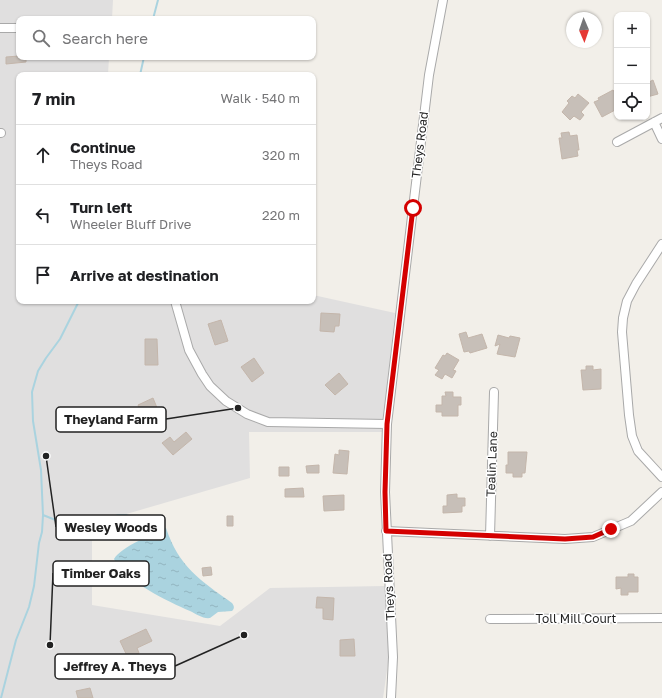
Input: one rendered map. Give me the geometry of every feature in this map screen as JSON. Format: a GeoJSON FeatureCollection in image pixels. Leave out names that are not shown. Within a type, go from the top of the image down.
{"type":"FeatureCollection","features":[{"type":"Feature","properties":{"kind":"street","name":"Theys Road"},"geometry":{"type":"LineString","coordinates":[[391,698],[393,657],[385,492],[387,424],[429,75],[443,0]]}},
{"type":"Feature","properties":{"kind":"street"},"geometry":{"type":"LineString","coordinates":[[0,28],[16,28]]}},
{"type":"Feature","properties":{"kind":"street"},"geometry":{"type":"LineString","coordinates":[[617,142],[662,118]]}},
{"type":"Feature","properties":{"kind":"street"},"geometry":{"type":"LineString","coordinates":[[654,122],[662,139]]}},
{"type":"Feature","properties":{"kind":"street"},"geometry":{"type":"LineString","coordinates":[[662,244],[636,284],[627,301],[622,318],[622,332],[632,436],[638,450],[662,477]]}},
{"type":"Feature","properties":{"kind":"street"},"geometry":{"type":"LineString","coordinates":[[176,304],[189,350],[202,374],[210,386],[226,401],[247,414],[268,422],[387,424]]}},
{"type":"Feature","properties":{"kind":"street","name":"Tealin Lane"},"geometry":{"type":"LineString","coordinates":[[490,536],[494,392]]}},
{"type":"Feature","properties":{"kind":"street"},"geometry":{"type":"LineString","coordinates":[[386,531],[565,539],[593,537],[631,520],[662,492]]}},
{"type":"Feature","properties":{"kind":"street","name":"Toll Mill Court"},"geometry":{"type":"LineString","coordinates":[[490,619],[662,618]]}},
{"type":"Feature","properties":{"kind":"shaded area"},"geometry":{"type":"Polygon","coordinates":[[[0,0],[113,0],[112,16],[16,16],[16,60],[109,60],[108,72],[16,72],[16,304],[316,304],[316,296],[395,313],[382,432],[249,432],[250,478],[92,524],[92,605],[220,626],[270,588],[385,586],[389,656],[383,698],[0,698],[0,0]]]}},
{"type":"Feature","properties":{"kind":"water"},"geometry":{"type":"Polygon","coordinates":[[[166,528],[177,553],[184,563],[200,579],[232,603],[234,609],[232,611],[218,612],[210,618],[202,617],[148,590],[127,575],[119,567],[114,559],[118,554],[130,545],[166,528]]]}},
{"type":"Feature","properties":{"kind":"building"},"geometry":{"type":"Polygon","coordinates":[[[16,56],[16,60],[26,60],[26,62],[6,64],[6,57],[16,56]]]}},
{"type":"Feature","properties":{"kind":"building"},"geometry":{"type":"Polygon","coordinates":[[[653,80],[658,94],[650,96],[650,82],[653,80]]]}},
{"type":"Feature","properties":{"kind":"building"},"geometry":{"type":"Polygon","coordinates":[[[613,90],[614,111],[602,117],[594,102],[599,100],[598,98],[613,90]]]}},
{"type":"Feature","properties":{"kind":"building"},"geometry":{"type":"Polygon","coordinates":[[[578,94],[589,103],[581,112],[584,115],[580,120],[574,116],[570,120],[562,112],[569,103],[567,101],[572,96],[575,98],[578,94]]]}},
{"type":"Feature","properties":{"kind":"building"},"geometry":{"type":"Polygon","coordinates":[[[569,132],[570,136],[577,135],[579,150],[577,150],[578,156],[562,159],[559,138],[562,138],[561,133],[569,132]]]}},
{"type":"Feature","properties":{"kind":"building"},"geometry":{"type":"Polygon","coordinates":[[[321,313],[340,314],[339,326],[335,326],[334,332],[320,331],[321,313]]]}},
{"type":"Feature","properties":{"kind":"building"},"geometry":{"type":"Polygon","coordinates":[[[221,320],[228,341],[215,345],[208,324],[221,320]]]}},
{"type":"Feature","properties":{"kind":"building"},"geometry":{"type":"Polygon","coordinates":[[[466,332],[468,338],[482,334],[487,348],[470,353],[469,351],[464,352],[459,334],[466,332]]]}},
{"type":"Feature","properties":{"kind":"building"},"geometry":{"type":"Polygon","coordinates":[[[498,335],[509,338],[510,336],[520,338],[515,357],[497,354],[500,344],[495,346],[498,335]]]}},
{"type":"Feature","properties":{"kind":"building"},"geometry":{"type":"Polygon","coordinates":[[[145,339],[157,339],[158,365],[145,365],[145,339]]]}},
{"type":"Feature","properties":{"kind":"building"},"geometry":{"type":"Polygon","coordinates":[[[447,353],[459,360],[453,370],[456,371],[452,378],[445,374],[442,379],[435,375],[439,370],[435,368],[443,355],[445,356],[447,353]]]}},
{"type":"Feature","properties":{"kind":"building"},"geometry":{"type":"Polygon","coordinates":[[[254,358],[264,373],[252,382],[241,367],[254,358]]]}},
{"type":"Feature","properties":{"kind":"building"},"geometry":{"type":"Polygon","coordinates":[[[586,366],[593,366],[593,370],[601,369],[601,389],[583,390],[581,370],[586,370],[586,366]]]}},
{"type":"Feature","properties":{"kind":"building"},"geometry":{"type":"Polygon","coordinates":[[[339,373],[348,384],[335,395],[325,385],[339,373]]]}},
{"type":"Feature","properties":{"kind":"building"},"geometry":{"type":"Polygon","coordinates":[[[445,392],[453,392],[453,397],[461,397],[461,405],[458,405],[458,416],[442,416],[442,412],[436,412],[436,405],[442,405],[442,396],[446,396],[445,392]]]}},
{"type":"Feature","properties":{"kind":"building"},"geometry":{"type":"Polygon","coordinates":[[[153,398],[162,420],[138,429],[133,418],[142,414],[138,405],[153,398]]]}},
{"type":"Feature","properties":{"kind":"building"},"geometry":{"type":"Polygon","coordinates":[[[186,432],[192,439],[173,455],[162,443],[170,437],[174,442],[186,432]]]}},
{"type":"Feature","properties":{"kind":"building"},"geometry":{"type":"Polygon","coordinates":[[[339,450],[349,451],[347,474],[333,473],[335,454],[339,455],[339,450]]]}},
{"type":"Feature","properties":{"kind":"building"},"geometry":{"type":"Polygon","coordinates":[[[508,452],[527,452],[525,473],[522,473],[522,477],[513,477],[513,473],[506,473],[506,465],[508,465],[508,452]]]}},
{"type":"Feature","properties":{"kind":"building"},"geometry":{"type":"Polygon","coordinates":[[[319,465],[319,473],[307,473],[306,466],[319,465]]]}},
{"type":"Feature","properties":{"kind":"building"},"geometry":{"type":"Polygon","coordinates":[[[279,467],[289,467],[289,476],[279,476],[279,467]]]}},
{"type":"Feature","properties":{"kind":"building"},"geometry":{"type":"Polygon","coordinates":[[[303,488],[304,497],[285,497],[285,489],[303,488]]]}},
{"type":"Feature","properties":{"kind":"building"},"geometry":{"type":"Polygon","coordinates":[[[457,494],[457,498],[465,498],[465,506],[462,506],[462,512],[443,513],[443,506],[447,506],[447,495],[457,494]]]}},
{"type":"Feature","properties":{"kind":"building"},"geometry":{"type":"Polygon","coordinates":[[[344,495],[344,510],[324,511],[323,496],[344,495]]]}},
{"type":"Feature","properties":{"kind":"building"},"geometry":{"type":"Polygon","coordinates":[[[227,516],[233,516],[233,526],[227,526],[227,516]]]}},
{"type":"Feature","properties":{"kind":"building"},"geometry":{"type":"Polygon","coordinates":[[[211,567],[212,575],[203,576],[202,568],[211,567]]]}},
{"type":"Feature","properties":{"kind":"building"},"geometry":{"type":"Polygon","coordinates":[[[628,574],[634,574],[634,577],[638,577],[638,592],[628,592],[628,595],[621,595],[621,588],[616,589],[616,577],[628,577],[628,574]]]}},
{"type":"Feature","properties":{"kind":"building"},"geometry":{"type":"Polygon","coordinates":[[[317,597],[334,598],[333,620],[323,619],[323,608],[316,608],[317,597]]]}},
{"type":"Feature","properties":{"kind":"building"},"geometry":{"type":"Polygon","coordinates":[[[146,629],[152,641],[137,648],[139,653],[128,658],[120,641],[146,629]]]}},
{"type":"Feature","properties":{"kind":"building"},"geometry":{"type":"Polygon","coordinates":[[[354,639],[355,656],[340,656],[340,640],[354,639]]]}},
{"type":"Feature","properties":{"kind":"building"},"geometry":{"type":"Polygon","coordinates":[[[90,688],[93,698],[78,698],[76,691],[90,688]]]}},
{"type":"Feature","properties":{"kind":"waterway"},"geometry":{"type":"LineString","coordinates":[[154,16],[158,0]]}},
{"type":"Feature","properties":{"kind":"waterway"},"geometry":{"type":"LineString","coordinates":[[141,72],[143,60]]}},
{"type":"Feature","properties":{"kind":"waterway"},"geometry":{"type":"LineString","coordinates":[[1,698],[16,640],[29,607],[34,586],[39,543],[42,532],[43,515],[41,470],[33,421],[32,392],[38,371],[60,339],[78,304]]}},
{"type":"Feature","properties":{"kind":"waterway"},"geometry":{"type":"LineString","coordinates":[[43,515],[68,525],[78,526],[92,525],[118,515],[126,515],[136,519],[159,533]]}},
{"type":"Feature","properties":{"kind":"place","name":"Theyland Farm"},"geometry":{"type":"Point","coordinates":[238,408]}},
{"type":"Feature","properties":{"kind":"place","name":"Wesley Woods"},"geometry":{"type":"Point","coordinates":[46,456]}},
{"type":"Feature","properties":{"kind":"place","name":"Jeffrey A. Theys"},"geometry":{"type":"Point","coordinates":[244,635]}},
{"type":"Feature","properties":{"kind":"place","name":"Timber Oaks"},"geometry":{"type":"Point","coordinates":[50,645]}},
{"type":"Feature","properties":{"kind":"route"},"geometry":{"type":"LineString","coordinates":[[413,208],[387,424],[385,492],[386,531],[565,539],[593,537],[611,529]]}}]}
